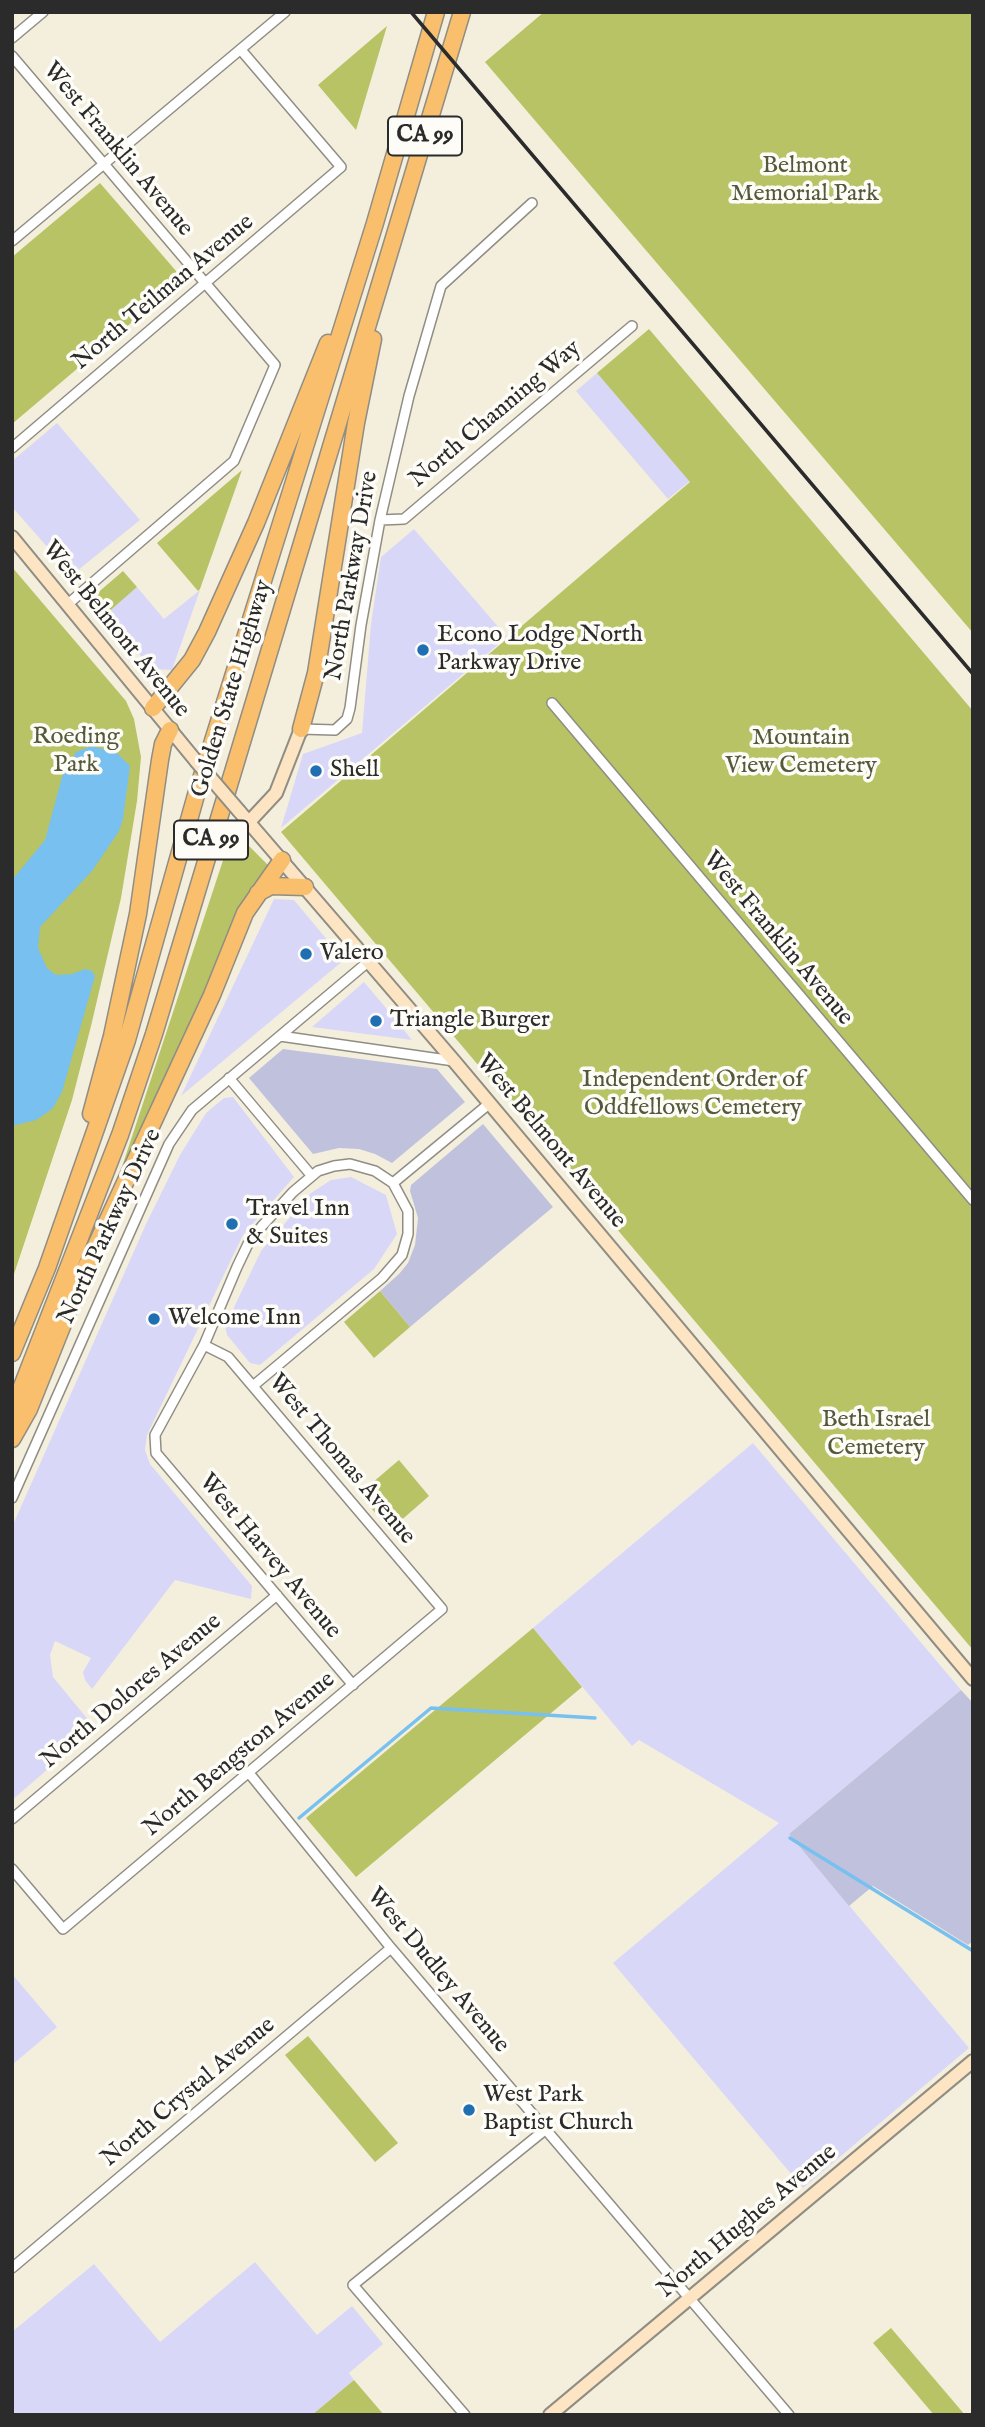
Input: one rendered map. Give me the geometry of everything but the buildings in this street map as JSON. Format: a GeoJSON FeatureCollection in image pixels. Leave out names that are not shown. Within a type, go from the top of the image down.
{"type":"FeatureCollection","features":[{"type":"Feature","properties":{"kind":"highway","name":"Golden State Highway"},"geometry":{"type":"LineString","coordinates":[[12,1353],[81,1174],[127,1040],[196,795],[375,223],[436,12]]}},
{"type":"Feature","properties":{"kind":"highway","name":"Golden State Highway"},"geometry":{"type":"LineString","coordinates":[[12,1412],[120,1135],[154,1034],[462,12]]}},
{"type":"Feature","properties":{"kind":"highway"},"geometry":{"type":"LineString","coordinates":[[153,708],[192,660],[207,632],[256,523],[375,223]]}},
{"type":"Feature","properties":{"kind":"highway"},"geometry":{"type":"LineString","coordinates":[[302,729],[316,673],[356,423],[388,259]]}},
{"type":"Feature","properties":{"kind":"highway"},"geometry":{"type":"LineString","coordinates":[[81,1174],[90,1119],[112,1036],[138,914],[160,760],[163,744],[170,730]]}},
{"type":"Feature","properties":{"kind":"highway"},"geometry":{"type":"LineString","coordinates":[[12,1439],[29,1409],[85,1269],[208,1007],[245,913],[282,860]]}},
{"type":"Feature","properties":{"kind":"highway"},"geometry":{"type":"LineString","coordinates":[[256,895],[271,886],[305,887]]}},
{"type":"Feature","properties":{"kind":"main road","name":"West Belmont Avenue"},"geometry":{"type":"LineString","coordinates":[[12,537],[196,761],[454,1061],[973,1679]]}},
{"type":"Feature","properties":{"kind":"main road"},"geometry":{"type":"LineString","coordinates":[[249,822],[276,793],[302,729]]}},
{"type":"Feature","properties":{"kind":"main road","name":"North Hughes Avenue"},"geometry":{"type":"LineString","coordinates":[[550,2415],[973,2061]]}},
{"type":"Feature","properties":{"kind":"street"},"geometry":{"type":"LineString","coordinates":[[12,38],[43,12]]}},
{"type":"Feature","properties":{"kind":"street"},"geometry":{"type":"LineString","coordinates":[[12,241],[285,12]]}},
{"type":"Feature","properties":{"kind":"street","name":"North Teilman Avenue"},"geometry":{"type":"LineString","coordinates":[[12,448],[341,167],[241,50]]}},
{"type":"Feature","properties":{"kind":"street","name":"West Franklin Avenue"},"geometry":{"type":"LineString","coordinates":[[12,56],[275,365],[234,461],[68,604]]}},
{"type":"Feature","properties":{"kind":"street","name":"North Parkway Drive"},"geometry":{"type":"LineString","coordinates":[[302,729],[331,731],[339,728],[347,719],[353,697],[360,625],[380,520],[410,396],[441,286],[532,204]]}},
{"type":"Feature","properties":{"kind":"street","name":"North Channing Way"},"geometry":{"type":"LineString","coordinates":[[380,520],[404,519],[632,326]]}},
{"type":"Feature","properties":{"kind":"street","name":"West Franklin Avenue"},"geometry":{"type":"LineString","coordinates":[[552,703],[973,1200]]}},
{"type":"Feature","properties":{"kind":"street","name":"North Parkway Drive"},"geometry":{"type":"LineString","coordinates":[[12,1498],[169,1144],[192,1110],[369,961]]}},
{"type":"Feature","properties":{"kind":"street"},"geometry":{"type":"LineString","coordinates":[[280,1036],[454,1061]]}},
{"type":"Feature","properties":{"kind":"street"},"geometry":{"type":"LineString","coordinates":[[229,1078],[311,1175]]}},
{"type":"Feature","properties":{"kind":"street"},"geometry":{"type":"LineString","coordinates":[[393,1183],[489,1103]]}},
{"type":"Feature","properties":{"kind":"street"},"geometry":{"type":"LineString","coordinates":[[204,1345],[248,1244],[269,1217],[311,1175],[326,1168],[350,1164],[376,1171],[393,1183],[403,1198],[409,1222],[405,1247],[397,1263],[253,1386]]}},
{"type":"Feature","properties":{"kind":"street","name":"West Thomas Avenue"},"geometry":{"type":"LineString","coordinates":[[204,1345],[228,1357],[442,1609]]}},
{"type":"Feature","properties":{"kind":"street","name":"West Harvey Avenue"},"geometry":{"type":"LineString","coordinates":[[204,1345],[156,1436],[156,1453],[353,1685]]}},
{"type":"Feature","properties":{"kind":"street","name":"North Dolores Avenue"},"geometry":{"type":"LineString","coordinates":[[12,1819],[277,1595]]}},
{"type":"Feature","properties":{"kind":"street","name":"North Bengston Avenue"},"geometry":{"type":"LineString","coordinates":[[12,1869],[64,1930],[442,1609]]}},
{"type":"Feature","properties":{"kind":"street","name":"West Dudley Avenue"},"geometry":{"type":"LineString","coordinates":[[249,1773],[391,1948],[789,2415]]}},
{"type":"Feature","properties":{"kind":"street","name":"North Crystal Avenue"},"geometry":{"type":"LineString","coordinates":[[12,2267],[391,1948]]}},
{"type":"Feature","properties":{"kind":"street"},"geometry":{"type":"LineString","coordinates":[[465,2415],[354,2285],[545,2129]]}},
{"type":"Feature","properties":{"kind":"shaded area"},"geometry":{"type":"Polygon","coordinates":[[[597,373],[690,481],[668,499],[576,391],[597,373]]]}},
{"type":"Feature","properties":{"kind":"shaded area"},"geometry":{"type":"Polygon","coordinates":[[[57,423],[140,520],[72,575],[12,507],[12,461],[57,423]]]}},
{"type":"Feature","properties":{"kind":"shaded area"},"geometry":{"type":"Polygon","coordinates":[[[414,529],[507,637],[281,828],[303,754],[362,733],[371,624],[381,557],[414,529]]]}},
{"type":"Feature","properties":{"kind":"shaded area"},"geometry":{"type":"Polygon","coordinates":[[[137,587],[164,619],[200,590],[172,670],[152,669],[105,614],[137,587]]]}},
{"type":"Feature","properties":{"kind":"shaded area"},"geometry":{"type":"Polygon","coordinates":[[[274,899],[294,900],[344,960],[181,1096],[274,899]]]}},
{"type":"Feature","properties":{"kind":"shaded area"},"geometry":{"type":"Polygon","coordinates":[[[364,982],[381,1002],[412,1040],[312,1027],[364,982]]]}},
{"type":"Feature","properties":{"kind":"shaded area"},"geometry":{"type":"Polygon","coordinates":[[[283,1049],[437,1069],[465,1102],[392,1163],[359,1149],[339,1148],[313,1154],[249,1078],[283,1049]]]}},
{"type":"Feature","properties":{"kind":"shaded area"},"geometry":{"type":"Polygon","coordinates":[[[233,1097],[294,1177],[243,1235],[147,1435],[145,1450],[150,1464],[252,1586],[251,1599],[175,1580],[92,1689],[83,1672],[91,1658],[55,1641],[50,1655],[53,1677],[90,1722],[91,1732],[12,1800],[12,1527],[146,1224],[180,1155],[206,1113],[224,1098],[233,1097]]]}},
{"type":"Feature","properties":{"kind":"shaded area"},"geometry":{"type":"Polygon","coordinates":[[[483,1124],[553,1207],[410,1327],[380,1291],[408,1263],[415,1245],[418,1218],[410,1191],[411,1185],[483,1124]]]}},
{"type":"Feature","properties":{"kind":"shaded area"},"geometry":{"type":"Polygon","coordinates":[[[351,1177],[386,1195],[397,1234],[374,1269],[260,1365],[250,1363],[227,1335],[225,1326],[261,1251],[311,1193],[331,1180],[351,1177]]]}},
{"type":"Feature","properties":{"kind":"shaded area"},"geometry":{"type":"Polygon","coordinates":[[[753,1443],[961,1690],[789,1834],[969,2048],[803,2188],[613,1963],[779,1823],[639,1740],[632,1746],[533,1628],[753,1443]]]}},
{"type":"Feature","properties":{"kind":"shaded area"},"geometry":{"type":"Polygon","coordinates":[[[961,1690],[973,1703],[973,1941],[968,1945],[873,1886],[849,1906],[789,1834],[961,1690]]]}},
{"type":"Feature","properties":{"kind":"shaded area"},"geometry":{"type":"Polygon","coordinates":[[[12,1974],[57,2027],[12,2065],[12,1974]]]}},
{"type":"Feature","properties":{"kind":"shaded area"},"geometry":{"type":"Polygon","coordinates":[[[255,2262],[317,2335],[352,2306],[383,2344],[349,2373],[354,2380],[312,2415],[12,2415],[12,2332],[94,2264],[160,2342],[255,2262]]]}},
{"type":"Feature","properties":{"kind":"green space","name":"Belmont Memorial Park"},"geometry":{"type":"Polygon","coordinates":[[[544,12],[973,12],[973,633],[485,62],[544,12]]]}},
{"type":"Feature","properties":{"kind":"green space"},"geometry":{"type":"Polygon","coordinates":[[[387,26],[356,130],[318,85],[387,26]]]}},
{"type":"Feature","properties":{"kind":"green space"},"geometry":{"type":"Polygon","coordinates":[[[100,183],[183,279],[12,424],[12,257],[100,183]]]}},
{"type":"Feature","properties":{"kind":"green space"},"geometry":{"type":"Polygon","coordinates":[[[649,329],[973,711],[973,1650],[281,832],[690,482],[597,373],[649,329]]]}},
{"type":"Feature","properties":{"kind":"green space"},"geometry":{"type":"Polygon","coordinates":[[[242,470],[200,589],[198,591],[157,543],[242,470]]]}},
{"type":"Feature","properties":{"kind":"green space","name":"Roeding Park"},"geometry":{"type":"Polygon","coordinates":[[[12,567],[126,701],[134,719],[141,757],[137,801],[121,898],[91,1026],[72,1100],[12,1280],[12,567]]]}},
{"type":"Feature","properties":{"kind":"green space"},"geometry":{"type":"Polygon","coordinates":[[[123,571],[137,587],[105,615],[94,602],[94,596],[123,571]]]}},
{"type":"Feature","properties":{"kind":"green space"},"geometry":{"type":"Polygon","coordinates":[[[233,830],[271,868],[130,1176],[121,1170],[233,830]]]}},
{"type":"Feature","properties":{"kind":"green space"},"geometry":{"type":"Polygon","coordinates":[[[380,1291],[410,1327],[374,1358],[344,1322],[380,1291]]]}},
{"type":"Feature","properties":{"kind":"green space"},"geometry":{"type":"Polygon","coordinates":[[[399,1460],[429,1496],[390,1530],[359,1494],[399,1460]]]}},
{"type":"Feature","properties":{"kind":"green space"},"geometry":{"type":"Polygon","coordinates":[[[533,1628],[582,1687],[356,1877],[306,1818],[533,1628]]]}},
{"type":"Feature","properties":{"kind":"green space"},"geometry":{"type":"Polygon","coordinates":[[[308,2036],[398,2143],[375,2162],[285,2055],[308,2036]]]}},
{"type":"Feature","properties":{"kind":"green space"},"geometry":{"type":"Polygon","coordinates":[[[891,2328],[965,2415],[934,2415],[873,2343],[891,2328]]]}},
{"type":"Feature","properties":{"kind":"green space"},"geometry":{"type":"Polygon","coordinates":[[[354,2380],[384,2415],[312,2415],[354,2380]]]}},
{"type":"Feature","properties":{"kind":"water"},"geometry":{"type":"Polygon","coordinates":[[[92,746],[117,753],[130,766],[123,819],[119,831],[92,871],[40,927],[38,948],[47,968],[56,975],[72,974],[85,969],[92,971],[95,976],[62,1092],[53,1108],[45,1114],[36,1120],[12,1126],[12,880],[45,840],[62,777],[76,752],[92,746]]]}},
{"type":"Feature","properties":{"kind":"waterway"},"geometry":{"type":"LineString","coordinates":[[299,1818],[431,1708],[595,1718]]}},
{"type":"Feature","properties":{"kind":"waterway"},"geometry":{"type":"LineString","coordinates":[[790,1838],[973,1951]]}},
{"type":"Feature","properties":{"kind":"railway"},"geometry":{"type":"LineString","coordinates":[[411,12],[973,674]]}},
{"type":"Feature","properties":{"kind":"place","name":"Econo Lodge North Parkway Drive"},"geometry":{"type":"Point","coordinates":[423,650]}},
{"type":"Feature","properties":{"kind":"place","name":"Shell"},"geometry":{"type":"Point","coordinates":[316,771]}},
{"type":"Feature","properties":{"kind":"place","name":"Valero"},"geometry":{"type":"Point","coordinates":[306,954]}},
{"type":"Feature","properties":{"kind":"place","name":"Triangle Burger"},"geometry":{"type":"Point","coordinates":[376,1021]}},
{"type":"Feature","properties":{"kind":"place","name":"Travel Inn & Suites"},"geometry":{"type":"Point","coordinates":[232,1224]}},
{"type":"Feature","properties":{"kind":"place","name":"Welcome Inn"},"geometry":{"type":"Point","coordinates":[154,1319]}},
{"type":"Feature","properties":{"kind":"place","name":"West Park Baptist Church"},"geometry":{"type":"Point","coordinates":[469,2110]}},
{"type":"Feature","properties":{"kind":"park label","name":"Mountain View Cemetery"},"geometry":{"type":"Point","coordinates":[801,753]}},
{"type":"Feature","properties":{"kind":"park label","name":"Independent Order of Oddfellows Cemetery"},"geometry":{"type":"Point","coordinates":[693,1095]}},
{"type":"Feature","properties":{"kind":"park label","name":"Beth Israel Cemetery"},"geometry":{"type":"Point","coordinates":[876,1435]}}]}
